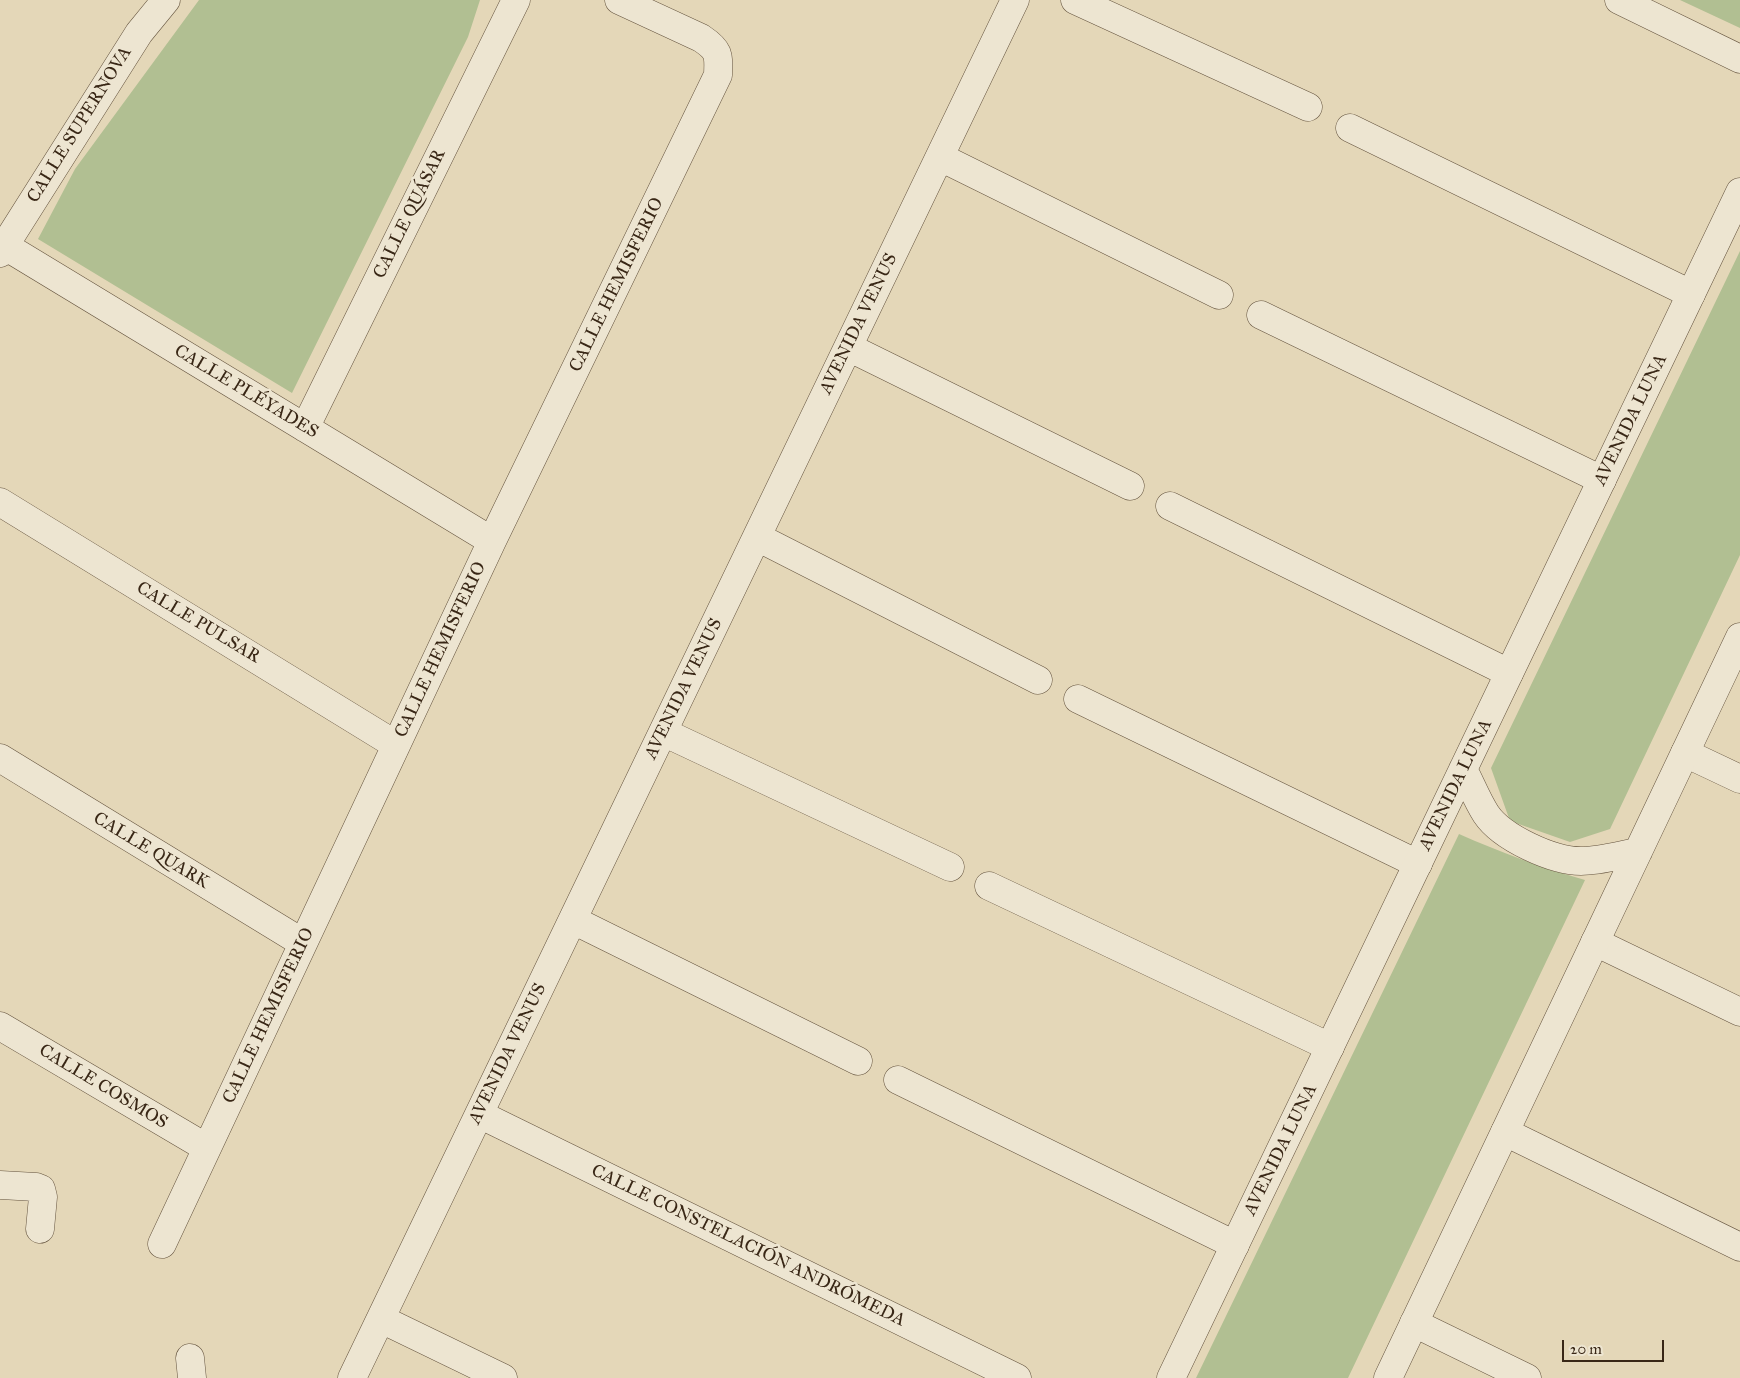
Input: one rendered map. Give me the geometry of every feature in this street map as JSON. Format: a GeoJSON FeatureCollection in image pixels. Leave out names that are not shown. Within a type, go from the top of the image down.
{"type":"FeatureCollection","features":[{"type":"Feature","properties":{"kind":"street","name":"CALLE SUPERNOVA"},"geometry":{"type":"LineString","coordinates":[[1,247],[139,33],[166,0]]}},
{"type":"Feature","properties":{"kind":"street","name":"CALLE QUÁSAR"},"geometry":{"type":"LineString","coordinates":[[305,428],[516,0]]}},
{"type":"Feature","properties":{"kind":"street","name":"CALLE HEMISFERIO"},"geometry":{"type":"LineString","coordinates":[[162,1244],[492,541],[718,75],[719,57],[712,46],[701,38],[619,0]]}},
{"type":"Feature","properties":{"kind":"street","name":"AVENIDA VENUS"},"geometry":{"type":"LineString","coordinates":[[352,1378],[1015,0]]}},
{"type":"Feature","properties":{"kind":"street"},"geometry":{"type":"LineString","coordinates":[[1075,0],[1308,107]]}},
{"type":"Feature","properties":{"kind":"street"},"geometry":{"type":"LineString","coordinates":[[1619,0],[1740,59]]}},
{"type":"Feature","properties":{"kind":"street"},"geometry":{"type":"LineString","coordinates":[[1350,128],[1691,294]]}},
{"type":"Feature","properties":{"kind":"street"},"geometry":{"type":"LineString","coordinates":[[940,157],[1219,296]]}},
{"type":"Feature","properties":{"kind":"street","name":"AVENIDA LUNA"},"geometry":{"type":"LineString","coordinates":[[1171,1378],[1739,195]]}},
{"type":"Feature","properties":{"kind":"street","name":"CALLE PLÉYADES"},"geometry":{"type":"LineString","coordinates":[[1,247],[492,541]]}},
{"type":"Feature","properties":{"kind":"street"},"geometry":{"type":"LineString","coordinates":[[1260,315],[1602,480]]}},
{"type":"Feature","properties":{"kind":"street"},"geometry":{"type":"LineString","coordinates":[[848,347],[1130,486]]}},
{"type":"Feature","properties":{"kind":"street","name":"CALLE PULSAR"},"geometry":{"type":"LineString","coordinates":[[0,502],[396,745]]}},
{"type":"Feature","properties":{"kind":"street"},"geometry":{"type":"LineString","coordinates":[[1170,506],[1510,673]]}},
{"type":"Feature","properties":{"kind":"street"},"geometry":{"type":"LineString","coordinates":[[757,536],[1038,680]]}},
{"type":"Feature","properties":{"kind":"street"},"geometry":{"type":"LineString","coordinates":[[1388,1378],[1740,637]]}},
{"type":"Feature","properties":{"kind":"street"},"geometry":{"type":"LineString","coordinates":[[1078,699],[1418,864]]}},
{"type":"Feature","properties":{"kind":"street"},"geometry":{"type":"LineString","coordinates":[[663,732],[950,867]]}},
{"type":"Feature","properties":{"kind":"street"},"geometry":{"type":"LineString","coordinates":[[1685,753],[1740,780]]}},
{"type":"Feature","properties":{"kind":"street","name":"CALLE QUARK"},"geometry":{"type":"LineString","coordinates":[[0,758],[303,943]]}},
{"type":"Feature","properties":{"kind":"street"},"geometry":{"type":"LineString","coordinates":[[1463,769],[1486,814],[1506,834],[1528,846],[1554,856],[1580,861],[1638,852]]}},
{"type":"Feature","properties":{"kind":"street"},"geometry":{"type":"LineString","coordinates":[[990,886],[1330,1047]]}},
{"type":"Feature","properties":{"kind":"street"},"geometry":{"type":"LineString","coordinates":[[573,920],[858,1061]]}},
{"type":"Feature","properties":{"kind":"street"},"geometry":{"type":"LineString","coordinates":[[1595,942],[1740,1012]]}},
{"type":"Feature","properties":{"kind":"street","name":"CALLE COSMOS"},"geometry":{"type":"LineString","coordinates":[[0,1026],[207,1148]]}},
{"type":"Feature","properties":{"kind":"street"},"geometry":{"type":"LineString","coordinates":[[898,1080],[1235,1245]]}},
{"type":"Feature","properties":{"kind":"street","name":"CALLE CONSTELACIÓN ANDRÓMEDA"},"geometry":{"type":"LineString","coordinates":[[480,1114],[1017,1378]]}},
{"type":"Feature","properties":{"kind":"street"},"geometry":{"type":"LineString","coordinates":[[1505,1132],[1740,1247]]}},
{"type":"Feature","properties":{"kind":"street"},"geometry":{"type":"LineString","coordinates":[[0,1185],[32,1187],[41,1190],[43,1197],[40,1229]]}},
{"type":"Feature","properties":{"kind":"street"},"geometry":{"type":"LineString","coordinates":[[381,1319],[503,1378]]}},
{"type":"Feature","properties":{"kind":"street"},"geometry":{"type":"LineString","coordinates":[[1414,1323],[1527,1378]]}},
{"type":"Feature","properties":{"kind":"green space"},"geometry":{"type":"Polygon","coordinates":[[[199,0],[480,0],[468,37],[292,393],[38,239],[75,169],[199,0]]]}},
{"type":"Feature","properties":{"kind":"green space"},"geometry":{"type":"Polygon","coordinates":[[[1680,0],[1740,0],[1740,28],[1680,0]]]}},
{"type":"Feature","properties":{"kind":"green space"},"geometry":{"type":"Polygon","coordinates":[[[1740,251],[1740,555],[1610,829],[1570,842],[1510,821],[1491,768],[1740,251]]]}},
{"type":"Feature","properties":{"kind":"green space"},"geometry":{"type":"Polygon","coordinates":[[[1459,834],[1521,859],[1585,880],[1348,1378],[1196,1378],[1459,834]]]}}]}
